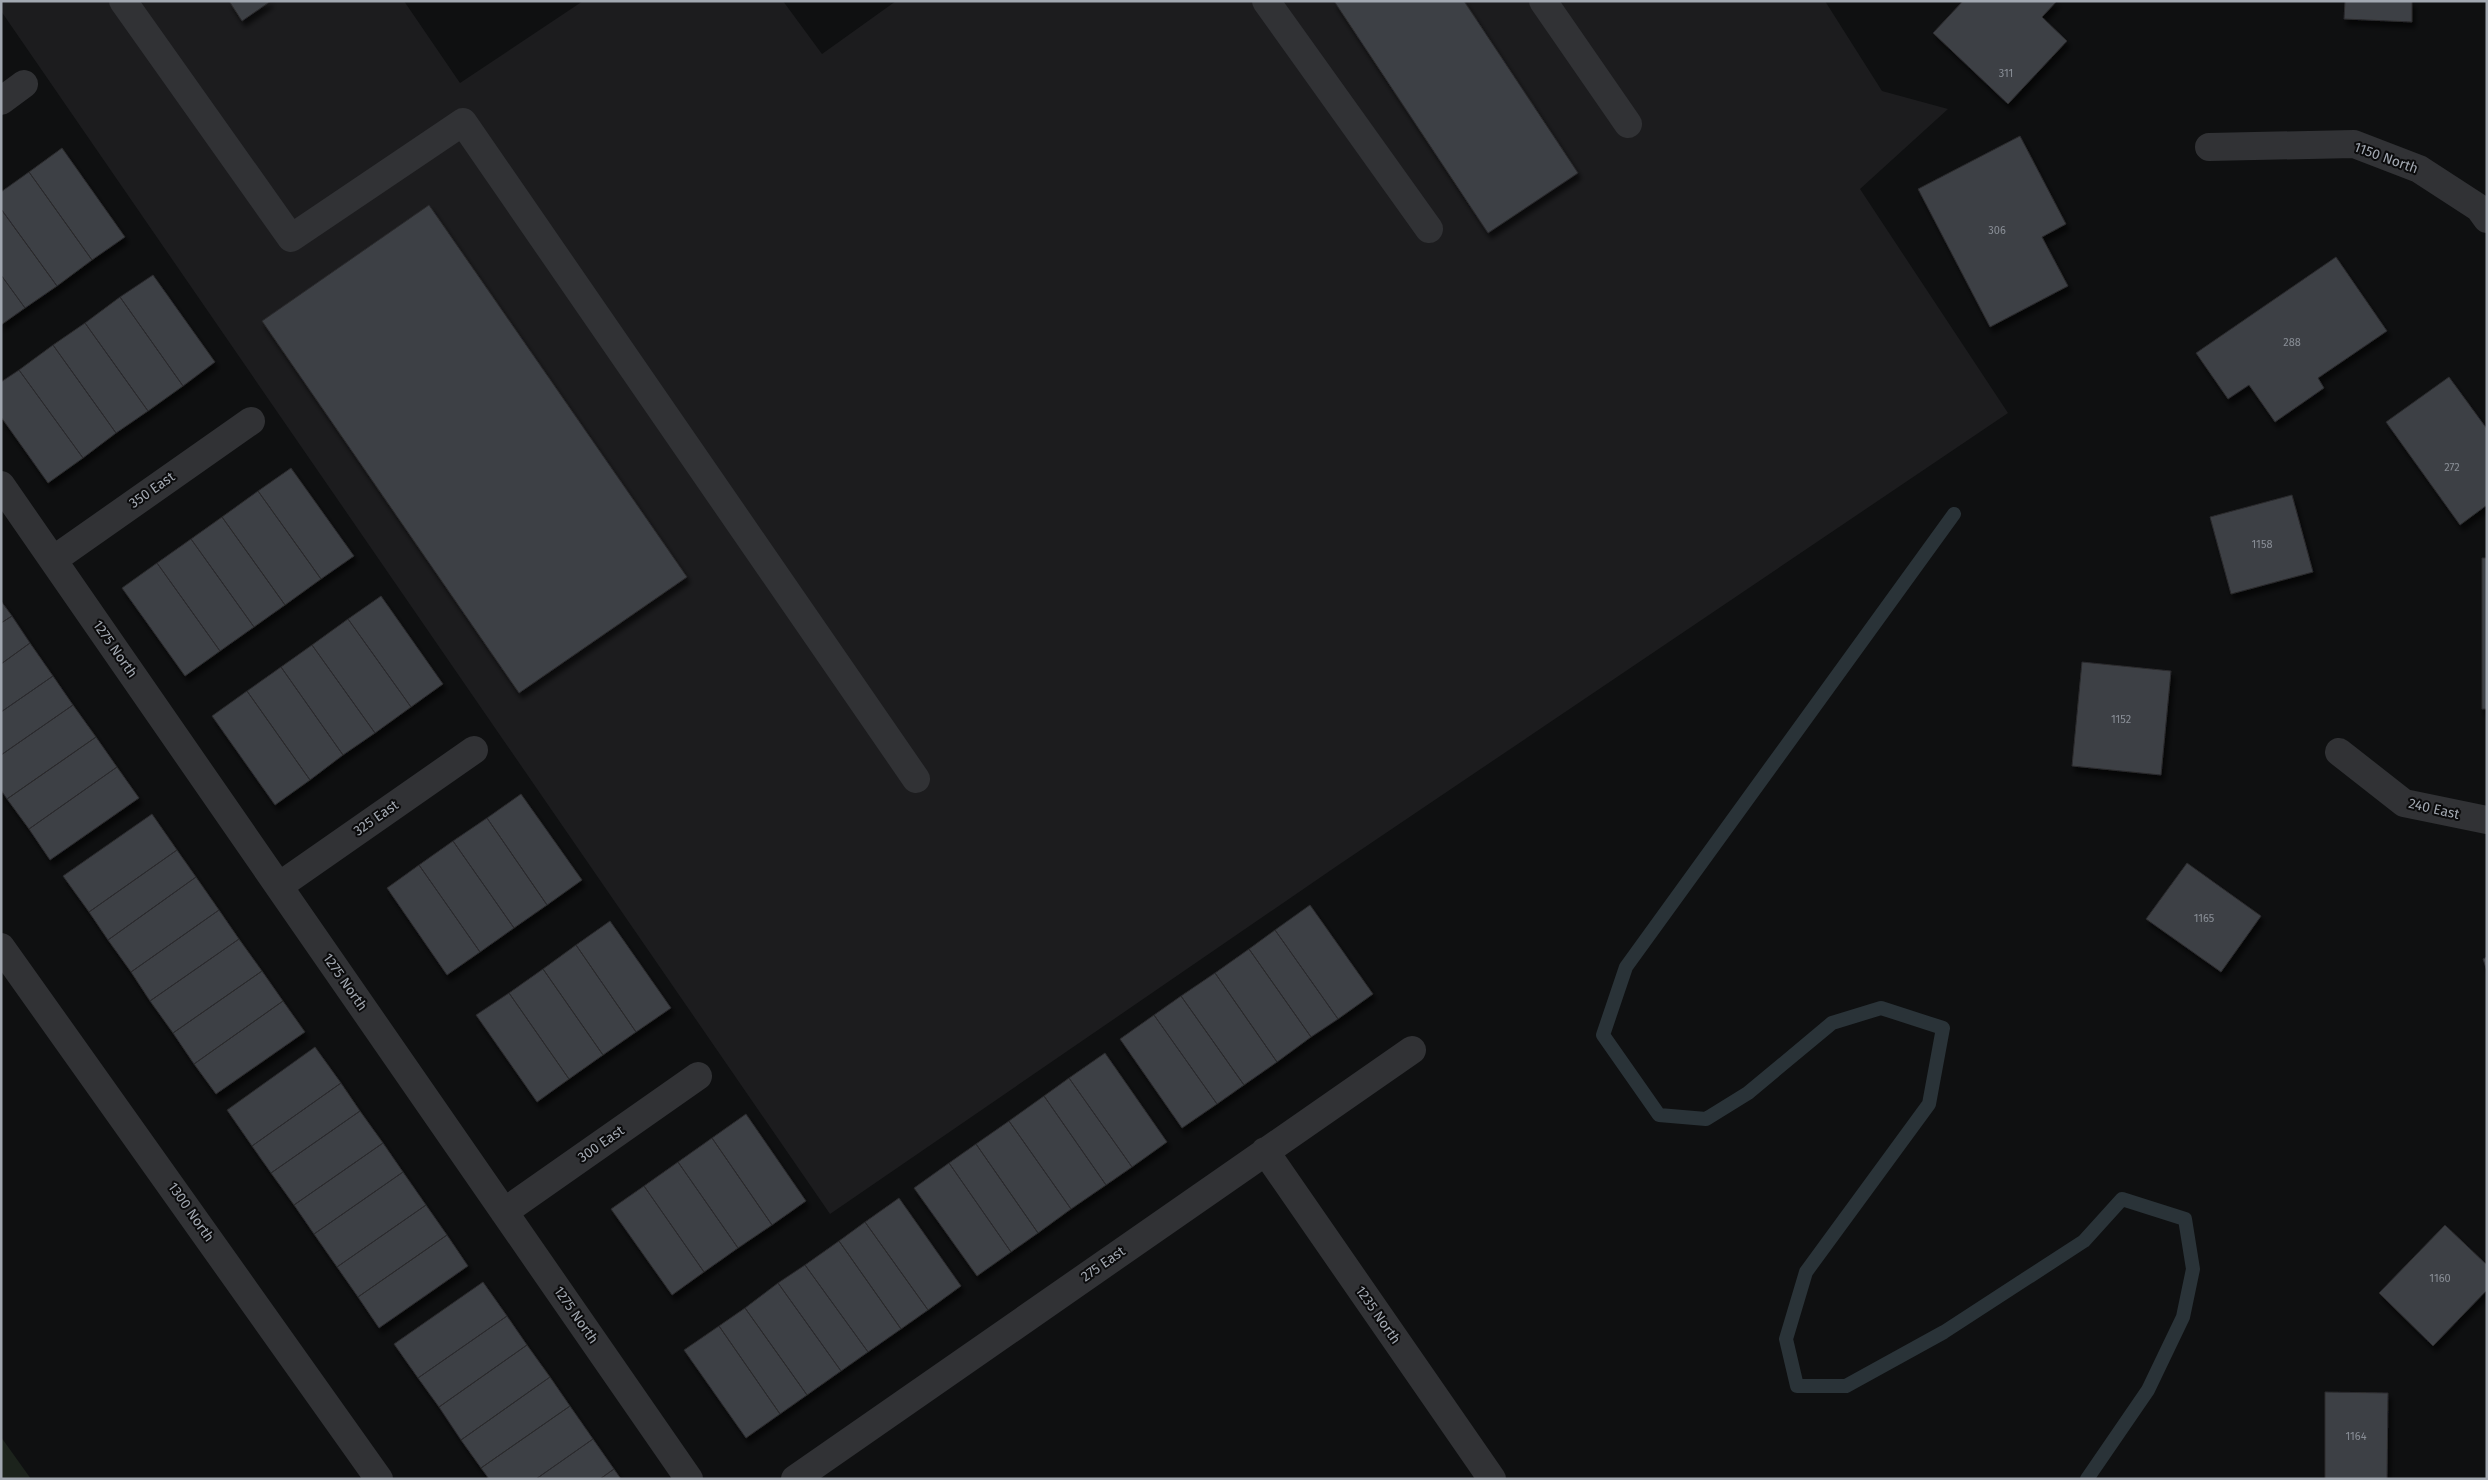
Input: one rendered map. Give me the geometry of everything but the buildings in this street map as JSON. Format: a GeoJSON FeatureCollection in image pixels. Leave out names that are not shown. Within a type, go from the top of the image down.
{"type":"FeatureCollection","features":[{"type":"Feature","properties":{"kind":"street"},"geometry":{"type":"LineString","coordinates":[[123,1],[291,238],[463,122],[916,779]]}},
{"type":"Feature","properties":{"kind":"street"},"geometry":{"type":"LineString","coordinates":[[1266,1],[1429,229]]}},
{"type":"Feature","properties":{"kind":"street"},"geometry":{"type":"LineString","coordinates":[[1544,1],[1628,124]]}},
{"type":"Feature","properties":{"kind":"street"},"geometry":{"type":"LineString","coordinates":[[1,101],[24,84]]}},
{"type":"Feature","properties":{"kind":"street","name":"1150 North"},"geometry":{"type":"LineString","coordinates":[[2208,147],[2354,144],[2419,169],[2479,208],[2487,218]]}},
{"type":"Feature","properties":{"kind":"street","name":"350 East"},"geometry":{"type":"LineString","coordinates":[[53,560],[251,421]]}},
{"type":"Feature","properties":{"kind":"street","name":"1275 North"},"geometry":{"type":"LineString","coordinates":[[1,485],[689,1479]]}},
{"type":"Feature","properties":{"kind":"street","name":"325 East"},"geometry":{"type":"LineString","coordinates":[[279,886],[474,750]]}},
{"type":"Feature","properties":{"kind":"street","name":"240 East"},"geometry":{"type":"LineString","coordinates":[[2339,752],[2404,803],[2487,820]]}},
{"type":"Feature","properties":{"kind":"street","name":"1300 North"},"geometry":{"type":"LineString","coordinates":[[1,947],[379,1479]]}},
{"type":"Feature","properties":{"kind":"street","name":"275 East"},"geometry":{"type":"LineString","coordinates":[[795,1479],[1412,1050]]}},
{"type":"Feature","properties":{"kind":"street","name":"300 East"},"geometry":{"type":"LineString","coordinates":[[504,1212],[698,1076]]}},
{"type":"Feature","properties":{"kind":"street","name":"1235 North"},"geometry":{"type":"LineString","coordinates":[[1265,1151],[1492,1479]]}},
{"type":"Feature","properties":{"kind":"shaded area"},"geometry":{"type":"Polygon","coordinates":[[[1,1],[404,1],[460,83],[583,1],[783,1],[822,54],[896,1],[1825,1],[1882,91],[1948,109],[1860,189],[2008,413],[1334,868],[830,1214],[1,11],[1,1]]]}},
{"type":"Feature","properties":{"kind":"shaded area"},"geometry":{"type":"Polygon","coordinates":[[[1,1437],[31,1479],[1,1479],[1,1437]]]}},
{"type":"Feature","properties":{"kind":"waterway"},"geometry":{"type":"LineString","coordinates":[[1954,514],[1626,967],[1603,1035],[1659,1115],[1706,1119],[1748,1093],[1832,1023],[1881,1008],[1943,1028],[1929,1104],[1806,1272],[1786,1339],[1797,1386],[1846,1386],[1944,1332],[2084,1241],[2122,1199],[2185,1219],[2193,1269],[2183,1317],[2148,1390],[2087,1479]]}}]}
